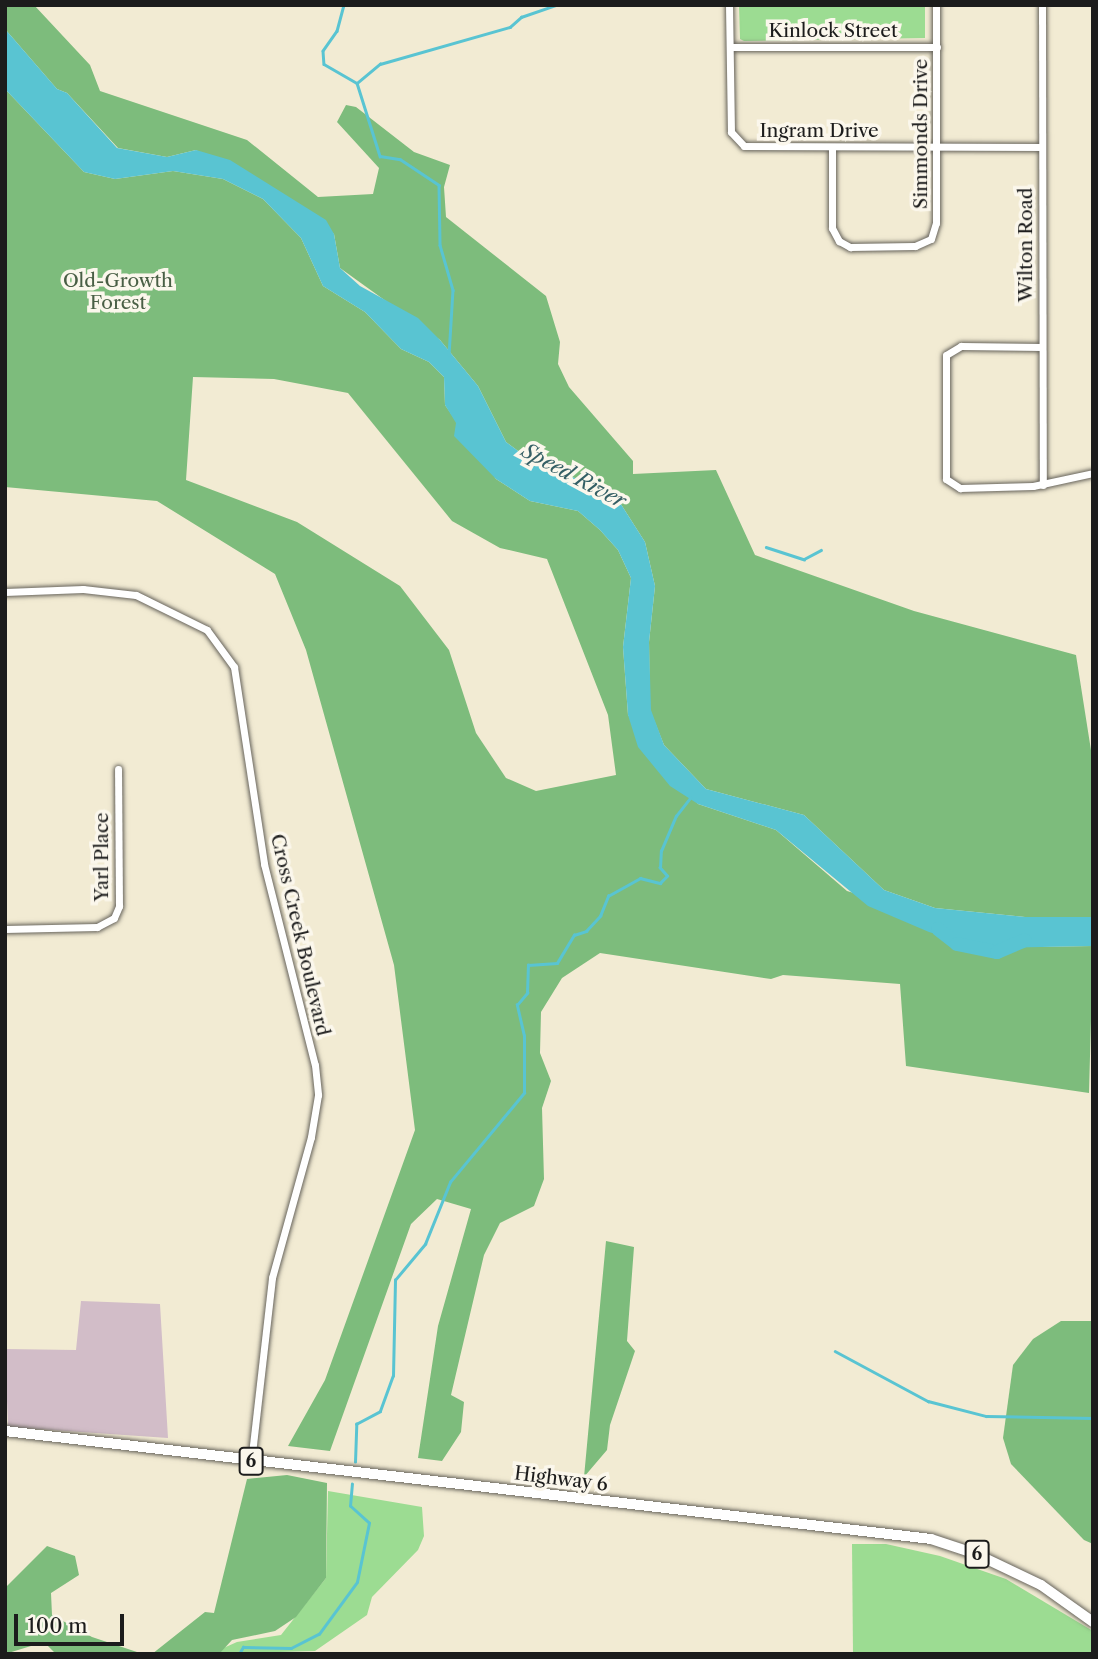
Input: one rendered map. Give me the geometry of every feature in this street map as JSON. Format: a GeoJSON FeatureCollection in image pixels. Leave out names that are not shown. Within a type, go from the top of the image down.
{"type":"FeatureCollection","features":[{"type":"Feature","properties":{"kind":"main road","name":"Highway 6"},"geometry":{"type":"LineString","coordinates":[[5,1431],[931,1539],[976,1554],[1041,1585],[1093,1622]]}},
{"type":"Feature","properties":{"kind":"street","name":"Ingram Drive"},"geometry":{"type":"LineString","coordinates":[[729,5],[731,132],[737,141],[749,147],[1041,147]]}},
{"type":"Feature","properties":{"kind":"street","name":"Simmonds Drive"},"geometry":{"type":"LineString","coordinates":[[832,147],[832,228],[836,239],[850,247],[918,246],[931,239],[936,223],[936,5]]}},
{"type":"Feature","properties":{"kind":"street","name":"Wilton Road"},"geometry":{"type":"LineString","coordinates":[[1042,5],[1043,485]]}},
{"type":"Feature","properties":{"kind":"street","name":"Kinlock Street"},"geometry":{"type":"LineString","coordinates":[[730,47],[937,47]]}},
{"type":"Feature","properties":{"kind":"street"},"geometry":{"type":"LineString","coordinates":[[1042,347],[961,346],[948,352],[943,364],[943,460],[946,480],[955,487],[1043,485],[1093,473]]}},
{"type":"Feature","properties":{"kind":"street","name":"Cross Creek Boulevard"},"geometry":{"type":"LineString","coordinates":[[5,592],[83,589],[136,596],[207,630],[234,667],[264,864],[315,1065],[318,1095],[311,1137],[272,1278],[251,1461]]}},
{"type":"Feature","properties":{"kind":"street","name":"Yarl Place"},"geometry":{"type":"LineString","coordinates":[[5,929],[97,927],[114,918],[119,906],[118,769]]}},
{"type":"Feature","properties":{"kind":"shaded area"},"geometry":{"type":"Polygon","coordinates":[[[81,1301],[160,1304],[168,1438],[8,1427],[5,1349],[76,1350],[81,1301]]]}},
{"type":"Feature","properties":{"kind":"green space"},"geometry":{"type":"Polygon","coordinates":[[[5,5],[34,5],[90,65],[100,91],[247,140],[318,197],[373,194],[379,168],[337,122],[346,105],[356,107],[414,152],[450,165],[444,187],[446,217],[546,296],[560,342],[558,364],[569,387],[633,461],[633,474],[716,470],[755,555],[914,611],[1076,655],[1093,763],[1093,917],[1025,917],[935,908],[884,890],[804,815],[706,789],[664,745],[650,710],[649,642],[655,586],[645,542],[617,498],[601,487],[537,465],[506,442],[478,386],[440,340],[340,268],[334,234],[196,150],[167,157],[118,148],[67,93],[57,89],[5,29],[5,5]]]}},
{"type":"Feature","properties":{"kind":"green space"},"geometry":{"type":"Polygon","coordinates":[[[739,5],[925,5],[925,38],[744,41],[740,39],[739,5]]]}},
{"type":"Feature","properties":{"kind":"green space","name":"Old-Growth Forest"},"geometry":{"type":"Polygon","coordinates":[[[5,89],[84,172],[115,179],[173,171],[223,179],[263,199],[301,238],[323,286],[365,312],[401,349],[429,362],[444,377],[445,405],[496,479],[530,501],[578,511],[600,530],[618,550],[631,578],[623,647],[628,715],[698,804],[776,830],[847,891],[1033,947],[1093,946],[1089,1093],[906,1066],[900,984],[783,975],[771,979],[600,953],[562,978],[541,1012],[540,1053],[551,1081],[542,1108],[544,1179],[534,1206],[500,1223],[484,1255],[451,1395],[464,1402],[461,1432],[442,1461],[418,1458],[438,1326],[471,1209],[437,1199],[411,1224],[330,1451],[288,1446],[325,1380],[415,1130],[394,965],[306,650],[275,574],[157,501],[5,487],[5,89]],[[193,377],[186,480],[297,522],[400,586],[449,650],[476,733],[506,778],[536,791],[616,775],[608,715],[547,559],[500,548],[452,521],[348,393],[274,379],[193,377]]]}},
{"type":"Feature","properties":{"kind":"green space"},"geometry":{"type":"Polygon","coordinates":[[[606,1241],[634,1247],[627,1341],[635,1351],[610,1425],[607,1450],[584,1477],[606,1241]]]}},
{"type":"Feature","properties":{"kind":"green space"},"geometry":{"type":"Polygon","coordinates":[[[1061,1321],[1093,1321],[1093,1544],[1084,1540],[1011,1464],[1003,1438],[1013,1365],[1033,1339],[1061,1321]]]}},
{"type":"Feature","properties":{"kind":"green space"},"geometry":{"type":"Polygon","coordinates":[[[287,1475],[327,1483],[326,1578],[296,1617],[275,1631],[232,1640],[220,1653],[152,1654],[205,1612],[214,1613],[247,1479],[287,1475]]]}},
{"type":"Feature","properties":{"kind":"green space"},"geometry":{"type":"Polygon","coordinates":[[[328,1491],[422,1507],[424,1536],[418,1550],[372,1597],[367,1615],[315,1651],[210,1654],[237,1642],[281,1635],[326,1578],[328,1491]]]}},
{"type":"Feature","properties":{"kind":"green space"},"geometry":{"type":"Polygon","coordinates":[[[852,1544],[886,1544],[940,1556],[1006,1579],[1093,1631],[1093,1654],[853,1654],[852,1544]]]}},
{"type":"Feature","properties":{"kind":"green space"},"geometry":{"type":"Polygon","coordinates":[[[47,1546],[75,1556],[79,1575],[51,1593],[52,1615],[92,1637],[143,1654],[56,1654],[44,1642],[5,1654],[5,1588],[47,1546]]]}},
{"type":"Feature","properties":{"kind":"water"},"geometry":{"type":"Polygon","coordinates":[[[5,29],[57,89],[67,93],[117,148],[167,157],[196,150],[230,160],[326,220],[334,234],[340,268],[360,286],[418,318],[440,340],[478,386],[506,442],[537,465],[601,487],[617,498],[645,542],[655,586],[649,642],[651,710],[664,745],[706,789],[804,815],[884,890],[935,908],[1025,917],[1093,917],[1093,946],[981,948],[929,932],[868,906],[776,830],[698,804],[670,786],[638,747],[628,715],[623,647],[631,578],[618,550],[578,511],[530,501],[496,479],[454,436],[456,423],[445,405],[444,377],[429,362],[401,349],[365,312],[323,286],[301,238],[263,199],[223,179],[173,171],[115,179],[84,172],[5,89],[5,29]]]}},
{"type":"Feature","properties":{"kind":"waterway"},"geometry":{"type":"LineString","coordinates":[[344,5],[337,31],[323,51],[324,64],[357,83],[380,156],[400,159],[439,185],[440,245],[453,290],[449,355]]}},
{"type":"Feature","properties":{"kind":"waterway"},"geometry":{"type":"LineString","coordinates":[[357,83],[380,64],[510,27],[521,17],[555,5]]}},
{"type":"Feature","properties":{"kind":"waterway"},"geometry":{"type":"LineString","coordinates":[[766,547],[804,559],[821,550]]}},
{"type":"Feature","properties":{"kind":"waterway"},"geometry":{"type":"LineString","coordinates":[[355,1462],[356,1424],[380,1411],[393,1376],[395,1280],[425,1244],[450,1182],[524,1093],[524,1036],[517,1005],[527,993],[528,965],[557,963],[574,935],[586,931],[600,916],[608,896],[640,878],[660,883],[667,876],[660,868],[661,851],[676,816],[690,798]]}},
{"type":"Feature","properties":{"kind":"waterway","name":"Speed River"},"geometry":{"type":"LineString","coordinates":[[938,929],[957,944],[997,952],[1025,940]]}},
{"type":"Feature","properties":{"kind":"waterway"},"geometry":{"type":"LineString","coordinates":[[835,1351],[928,1401],[986,1416],[1093,1418]]}},
{"type":"Feature","properties":{"kind":"waterway"},"geometry":{"type":"LineString","coordinates":[[239,1654],[243,1647],[291,1648],[319,1634],[357,1582],[369,1523],[350,1506],[352,1484]]}}]}
